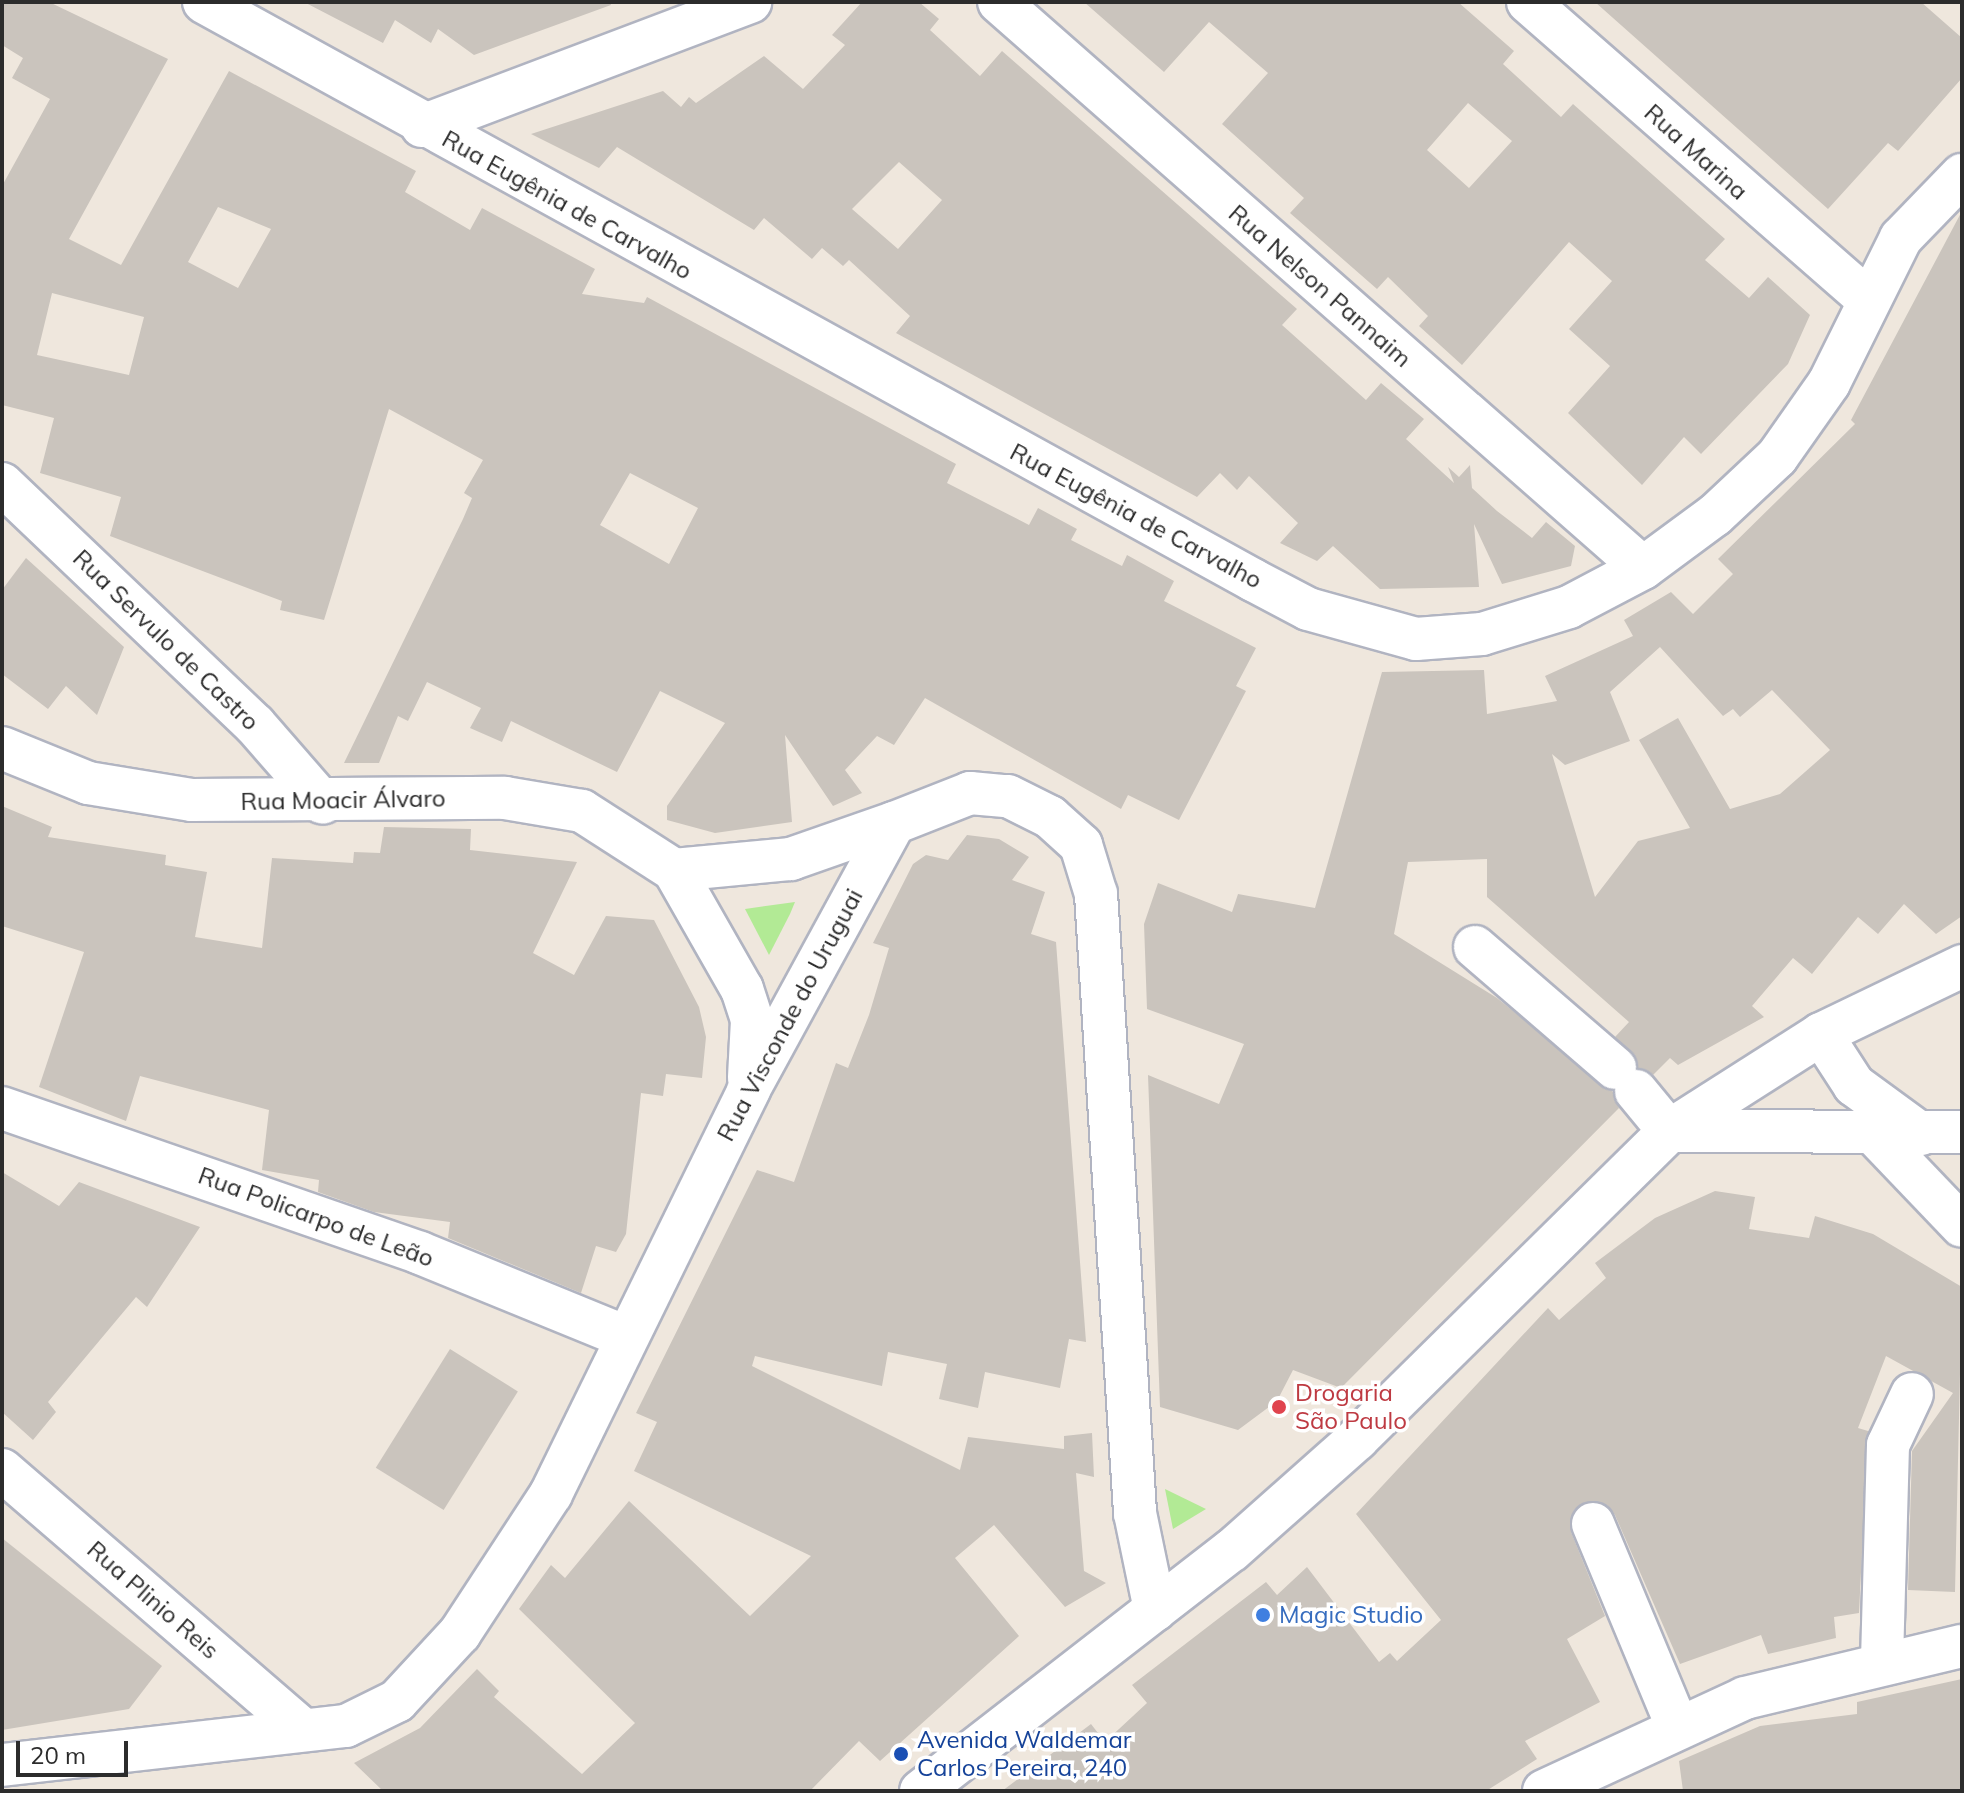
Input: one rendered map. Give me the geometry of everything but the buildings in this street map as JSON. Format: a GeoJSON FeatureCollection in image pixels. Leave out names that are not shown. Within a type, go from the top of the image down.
{"type":"FeatureCollection","features":[{"type":"Feature","properties":{"kind":"street","name":"Rua Eugênia de Carvalho"},"geometry":{"type":"LineString","coordinates":[[204,2],[422,126],[1308,609],[1416,639],[1482,634],[1569,607],[1643,568],[1777,457],[1829,383],[1867,299],[1901,238],[1962,175]]}},
{"type":"Feature","properties":{"kind":"street"},"geometry":{"type":"LineString","coordinates":[[422,126],[696,12],[750,2]]}},
{"type":"Feature","properties":{"kind":"street","name":"Rua Nelson Pannaim"},"geometry":{"type":"LineString","coordinates":[[999,2],[1643,568]]}},
{"type":"Feature","properties":{"kind":"street","name":"Rua Marina"},"geometry":{"type":"LineString","coordinates":[[1528,2],[1867,299]]}},
{"type":"Feature","properties":{"kind":"street","name":"Rua Servulo de Castro"},"geometry":{"type":"LineString","coordinates":[[2,484],[255,725],[323,803]]}},
{"type":"Feature","properties":{"kind":"street","name":"Rua Moacir Álvaro"},"geometry":{"type":"LineString","coordinates":[[2,748],[102,785],[192,800],[546,802],[582,811],[674,870],[742,989],[752,1020],[748,1091]]}},
{"type":"Feature","properties":{"kind":"street"},"geometry":{"type":"LineString","coordinates":[[674,870],[791,859],[970,793],[1008,796],[1050,817],[1081,845],[1096,894],[1135,1513],[1155,1610]]}},
{"type":"Feature","properties":{"kind":"street","name":"Rua Visconde do Uruguai"},"geometry":{"type":"LineString","coordinates":[[2,1765],[303,1730],[372,1717],[397,1701],[460,1633],[551,1494],[748,1091],[894,823]]}},
{"type":"Feature","properties":{"kind":"street"},"geometry":{"type":"LineString","coordinates":[[1475,947],[1626,1080],[1669,1131],[1876,1136],[1942,1133]]}},
{"type":"Feature","properties":{"kind":"street"},"geometry":{"type":"LineString","coordinates":[[921,1791],[1155,1610],[1357,1439],[1669,1131],[1821,1034],[1962,966]]}},
{"type":"Feature","properties":{"kind":"street"},"geometry":{"type":"LineString","coordinates":[[1821,1034],[1854,1085],[1942,1133]]}},
{"type":"Feature","properties":{"kind":"street","name":"Rua Policarpo de Leão"},"geometry":{"type":"LineString","coordinates":[[2,1108],[420,1253],[626,1337]]}},
{"type":"Feature","properties":{"kind":"street"},"geometry":{"type":"LineString","coordinates":[[1876,1136],[1962,1226]]}},
{"type":"Feature","properties":{"kind":"street"},"geometry":{"type":"LineString","coordinates":[[1882,1660],[1888,1445],[1912,1394]]}},
{"type":"Feature","properties":{"kind":"street","name":"Rua Plinio Reis"},"geometry":{"type":"LineString","coordinates":[[2,1470],[303,1730]]}},
{"type":"Feature","properties":{"kind":"street"},"geometry":{"type":"LineString","coordinates":[[1593,1524],[1677,1726]]}},
{"type":"Feature","properties":{"kind":"street"},"geometry":{"type":"LineString","coordinates":[[1544,1791],[1677,1726],[1745,1698],[1882,1660],[1962,1646]]}},
{"type":"Feature","properties":{"kind":"green space"},"geometry":{"type":"Polygon","coordinates":[[[795,902],[790,914],[769,955],[745,909],[795,902]]]}},
{"type":"Feature","properties":{"kind":"green space"},"geometry":{"type":"Polygon","coordinates":[[[1165,1489],[1206,1509],[1173,1529],[1165,1489]]]}},
{"type":"Feature","properties":{"kind":"place","name":"Drogaria São Paulo"},"geometry":{"type":"Point","coordinates":[1279,1407]}},
{"type":"Feature","properties":{"kind":"place","name":"Magic Studio"},"geometry":{"type":"Point","coordinates":[1263,1615]}},
{"type":"Feature","properties":{"kind":"place","name":"Avenida Waldemar Carlos Pereira, 240"},"geometry":{"type":"Point","coordinates":[901,1754]}}]}
